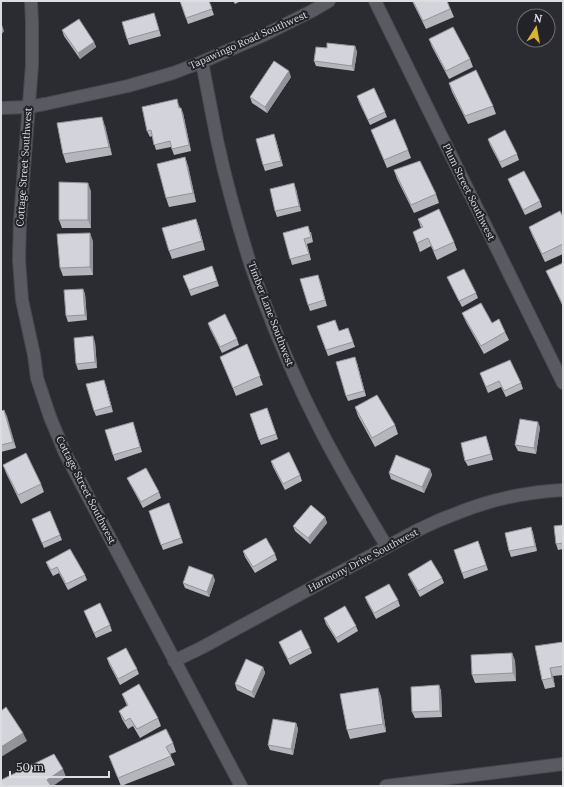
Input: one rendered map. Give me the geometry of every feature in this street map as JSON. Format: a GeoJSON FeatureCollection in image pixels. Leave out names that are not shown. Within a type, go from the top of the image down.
{"type":"FeatureCollection","features":[{"type":"Feature","properties":{"kind":"street","name":"Cottage Street Southwest"},"geometry":{"type":"LineString","coordinates":[[31,1],[32,65],[20,220],[19,260],[22,300],[34,355],[37,378],[50,417],[65,453],[241,786]]}},
{"type":"Feature","properties":{"kind":"street","name":"Tapawingo Road Southwest"},"geometry":{"type":"LineString","coordinates":[[1,108],[28,107],[128,86],[173,72],[202,62],[266,34],[329,1]]}},
{"type":"Feature","properties":{"kind":"street","name":"Plum Street Southwest"},"geometry":{"type":"LineString","coordinates":[[375,1],[563,383]]}},
{"type":"Feature","properties":{"kind":"street","name":"Timber Lane Southwest"},"geometry":{"type":"LineString","coordinates":[[202,62],[217,142],[233,204],[251,265],[268,311],[292,369],[318,425],[387,547]]}},
{"type":"Feature","properties":{"kind":"street","name":"Harmony Drive Southwest"},"geometry":{"type":"LineString","coordinates":[[174,661],[201,648],[416,530],[451,515],[488,503],[522,495],[563,490]]}},
{"type":"Feature","properties":{"kind":"street"},"geometry":{"type":"LineString","coordinates":[[386,786],[563,764]]}},
{"type":"Feature","properties":{"kind":"building"},"geometry":{"type":"Polygon","coordinates":[[[180,1],[209,1],[212,9],[186,18],[180,1]]]}},
{"type":"Feature","properties":{"kind":"building"},"geometry":{"type":"Polygon","coordinates":[[[413,1],[447,1],[450,9],[423,21],[413,1]]]}},
{"type":"Feature","properties":{"kind":"building"},"geometry":{"type":"Polygon","coordinates":[[[154,13],[159,30],[127,39],[122,22],[154,13]]]}},
{"type":"Feature","properties":{"kind":"building"},"geometry":{"type":"Polygon","coordinates":[[[79,19],[94,42],[78,53],[62,30],[79,19]]]}},
{"type":"Feature","properties":{"kind":"building"},"geometry":{"type":"Polygon","coordinates":[[[453,27],[470,59],[446,71],[429,39],[453,27]]]}},
{"type":"Feature","properties":{"kind":"building"},"geometry":{"type":"Polygon","coordinates":[[[327,43],[355,46],[352,66],[314,61],[316,47],[327,48],[327,43]]]}},
{"type":"Feature","properties":{"kind":"building"},"geometry":{"type":"Polygon","coordinates":[[[274,61],[289,71],[265,107],[250,97],[274,61]]]}},
{"type":"Feature","properties":{"kind":"building"},"geometry":{"type":"Polygon","coordinates":[[[476,70],[493,106],[465,116],[449,83],[476,70]]]}},
{"type":"Feature","properties":{"kind":"building"},"geometry":{"type":"Polygon","coordinates":[[[374,88],[385,112],[368,120],[357,96],[374,88]]]}},
{"type":"Feature","properties":{"kind":"building"},"geometry":{"type":"Polygon","coordinates":[[[177,99],[179,108],[181,108],[189,145],[172,149],[170,141],[154,145],[151,130],[147,131],[142,107],[177,99]]]}},
{"type":"Feature","properties":{"kind":"building"},"geometry":{"type":"Polygon","coordinates":[[[102,117],[109,147],[63,154],[57,123],[102,117]]]}},
{"type":"Feature","properties":{"kind":"building"},"geometry":{"type":"Polygon","coordinates":[[[395,119],[408,150],[384,160],[371,130],[395,119]]]}},
{"type":"Feature","properties":{"kind":"building"},"geometry":{"type":"Polygon","coordinates":[[[505,130],[517,154],[500,162],[488,139],[505,130]]]}},
{"type":"Feature","properties":{"kind":"building"},"geometry":{"type":"Polygon","coordinates":[[[274,134],[281,161],[263,165],[256,139],[274,134]]]}},
{"type":"Feature","properties":{"kind":"building"},"geometry":{"type":"Polygon","coordinates":[[[185,157],[193,193],[166,198],[157,164],[185,157]]]}},
{"type":"Feature","properties":{"kind":"building"},"geometry":{"type":"Polygon","coordinates":[[[420,161],[436,194],[411,205],[394,170],[420,161]]]}},
{"type":"Feature","properties":{"kind":"building"},"geometry":{"type":"Polygon","coordinates":[[[524,171],[540,201],[523,210],[508,179],[524,171]]]}},
{"type":"Feature","properties":{"kind":"building"},"geometry":{"type":"Polygon","coordinates":[[[59,182],[88,183],[88,220],[59,220],[59,182]]]}},
{"type":"Feature","properties":{"kind":"building"},"geometry":{"type":"Polygon","coordinates":[[[294,183],[299,206],[275,211],[270,189],[294,183]]]}},
{"type":"Feature","properties":{"kind":"building"},"geometry":{"type":"Polygon","coordinates":[[[439,209],[454,242],[434,251],[428,238],[417,243],[413,232],[423,227],[418,219],[439,209]]]}},
{"type":"Feature","properties":{"kind":"building"},"geometry":{"type":"Polygon","coordinates":[[[560,211],[563,217],[563,244],[542,254],[529,227],[560,211]]]}},
{"type":"Feature","properties":{"kind":"building"},"geometry":{"type":"Polygon","coordinates":[[[196,219],[202,241],[169,251],[162,228],[196,219]]]}},
{"type":"Feature","properties":{"kind":"building"},"geometry":{"type":"Polygon","coordinates":[[[308,226],[311,237],[304,239],[309,254],[290,259],[283,233],[308,226]]]}},
{"type":"Feature","properties":{"kind":"building"},"geometry":{"type":"Polygon","coordinates":[[[90,233],[90,267],[60,268],[57,234],[90,233]]]}},
{"type":"Feature","properties":{"kind":"building"},"geometry":{"type":"Polygon","coordinates":[[[563,263],[563,302],[562,303],[546,271],[563,263]]]}},
{"type":"Feature","properties":{"kind":"building"},"geometry":{"type":"Polygon","coordinates":[[[212,266],[217,281],[189,290],[183,276],[212,266]]]}},
{"type":"Feature","properties":{"kind":"building"},"geometry":{"type":"Polygon","coordinates":[[[464,269],[476,293],[459,301],[447,277],[464,269]]]}},
{"type":"Feature","properties":{"kind":"building"},"geometry":{"type":"Polygon","coordinates":[[[318,275],[325,300],[308,305],[300,279],[318,275]]]}},
{"type":"Feature","properties":{"kind":"building"},"geometry":{"type":"Polygon","coordinates":[[[83,289],[85,315],[66,316],[64,290],[83,289]]]}},
{"type":"Feature","properties":{"kind":"building"},"geometry":{"type":"Polygon","coordinates":[[[481,303],[492,323],[499,319],[505,332],[481,346],[462,313],[481,303]]]}},
{"type":"Feature","properties":{"kind":"building"},"geometry":{"type":"Polygon","coordinates":[[[225,314],[237,339],[220,347],[208,323],[225,314]]]}},
{"type":"Feature","properties":{"kind":"building"},"geometry":{"type":"Polygon","coordinates":[[[335,320],[339,331],[348,328],[353,342],[326,350],[317,326],[335,320]]]}},
{"type":"Feature","properties":{"kind":"building"},"geometry":{"type":"Polygon","coordinates":[[[93,336],[95,362],[76,364],[74,338],[93,336]]]}},
{"type":"Feature","properties":{"kind":"building"},"geometry":{"type":"Polygon","coordinates":[[[247,344],[260,376],[233,388],[220,357],[247,344]]]}},
{"type":"Feature","properties":{"kind":"building"},"geometry":{"type":"Polygon","coordinates":[[[355,357],[364,391],[346,396],[336,362],[355,357]]]}},
{"type":"Feature","properties":{"kind":"building"},"geometry":{"type":"Polygon","coordinates":[[[510,360],[521,383],[504,391],[499,381],[486,387],[480,373],[510,360]]]}},
{"type":"Feature","properties":{"kind":"building"},"geometry":{"type":"Polygon","coordinates":[[[104,380],[111,406],[94,411],[86,384],[104,380]]]}},
{"type":"Feature","properties":{"kind":"building"},"geometry":{"type":"Polygon","coordinates":[[[377,395],[395,425],[372,438],[355,407],[377,395]]]}},
{"type":"Feature","properties":{"kind":"building"},"geometry":{"type":"Polygon","coordinates":[[[267,408],[276,434],[259,440],[250,414],[267,408]]]}},
{"type":"Feature","properties":{"kind":"building"},"geometry":{"type":"Polygon","coordinates":[[[4,410],[13,442],[1,445],[1,411],[4,410]]]}},
{"type":"Feature","properties":{"kind":"building"},"geometry":{"type":"Polygon","coordinates":[[[520,419],[538,422],[534,448],[515,445],[520,419]]]}},
{"type":"Feature","properties":{"kind":"building"},"geometry":{"type":"Polygon","coordinates":[[[133,422],[140,447],[113,455],[105,430],[133,422]]]}},
{"type":"Feature","properties":{"kind":"building"},"geometry":{"type":"Polygon","coordinates":[[[486,436],[491,454],[465,461],[461,443],[486,436]]]}},
{"type":"Feature","properties":{"kind":"building"},"geometry":{"type":"Polygon","coordinates":[[[289,452],[300,475],[283,484],[271,461],[289,452]]]}},
{"type":"Feature","properties":{"kind":"building"},"geometry":{"type":"Polygon","coordinates":[[[26,453],[41,484],[18,495],[3,465],[26,453]]]}},
{"type":"Feature","properties":{"kind":"building"},"geometry":{"type":"Polygon","coordinates":[[[396,455],[430,469],[422,487],[389,473],[396,455]]]}},
{"type":"Feature","properties":{"kind":"building"},"geometry":{"type":"Polygon","coordinates":[[[146,468],[159,492],[141,502],[127,478],[146,468]]]}},
{"type":"Feature","properties":{"kind":"building"},"geometry":{"type":"Polygon","coordinates":[[[169,503],[181,538],[161,545],[149,511],[169,503]]]}},
{"type":"Feature","properties":{"kind":"building"},"geometry":{"type":"Polygon","coordinates":[[[311,505],[325,517],[308,538],[293,526],[311,505]]]}},
{"type":"Feature","properties":{"kind":"building"},"geometry":{"type":"Polygon","coordinates":[[[50,511],[60,535],[42,543],[32,519],[50,511]]]}},
{"type":"Feature","properties":{"kind":"building"},"geometry":{"type":"Polygon","coordinates":[[[563,525],[563,543],[556,544],[554,526],[563,525]]]}},
{"type":"Feature","properties":{"kind":"building"},"geometry":{"type":"Polygon","coordinates":[[[531,527],[535,546],[509,551],[505,533],[531,527]]]}},
{"type":"Feature","properties":{"kind":"building"},"geometry":{"type":"Polygon","coordinates":[[[266,538],[275,554],[253,567],[243,551],[266,538]]]}},
{"type":"Feature","properties":{"kind":"building"},"geometry":{"type":"Polygon","coordinates":[[[478,541],[486,565],[462,573],[454,550],[478,541]]]}},
{"type":"Feature","properties":{"kind":"building"},"geometry":{"type":"Polygon","coordinates":[[[70,549],[85,575],[66,584],[57,567],[51,570],[46,562],[70,549]]]}},
{"type":"Feature","properties":{"kind":"building"},"geometry":{"type":"Polygon","coordinates":[[[431,560],[442,578],[418,591],[408,574],[431,560]]]}},
{"type":"Feature","properties":{"kind":"building"},"geometry":{"type":"Polygon","coordinates":[[[189,566],[213,575],[207,592],[183,583],[189,566]]]}},
{"type":"Feature","properties":{"kind":"building"},"geometry":{"type":"Polygon","coordinates":[[[389,584],[398,600],[374,613],[365,597],[389,584]]]}},
{"type":"Feature","properties":{"kind":"building"},"geometry":{"type":"Polygon","coordinates":[[[100,603],[110,625],[94,633],[84,611],[100,603]]]}},
{"type":"Feature","properties":{"kind":"building"},"geometry":{"type":"Polygon","coordinates":[[[345,606],[356,626],[336,638],[324,618],[345,606]]]}},
{"type":"Feature","properties":{"kind":"building"},"geometry":{"type":"Polygon","coordinates":[[[301,630],[310,648],[288,659],[279,642],[301,630]]]}},
{"type":"Feature","properties":{"kind":"building"},"geometry":{"type":"Polygon","coordinates":[[[563,642],[563,666],[550,668],[552,678],[542,680],[535,646],[563,642]]]}},
{"type":"Feature","properties":{"kind":"building"},"geometry":{"type":"Polygon","coordinates":[[[126,648],[137,669],[118,679],[107,658],[126,648]]]}},
{"type":"Feature","properties":{"kind":"building"},"geometry":{"type":"Polygon","coordinates":[[[512,653],[513,673],[472,675],[471,655],[512,653]]]}},
{"type":"Feature","properties":{"kind":"building"},"geometry":{"type":"Polygon","coordinates":[[[246,659],[263,667],[252,692],[235,684],[246,659]]]}},
{"type":"Feature","properties":{"kind":"building"},"geometry":{"type":"Polygon","coordinates":[[[139,684],[158,718],[137,729],[130,718],[125,721],[119,711],[128,705],[122,694],[139,684]]]}},
{"type":"Feature","properties":{"kind":"building"},"geometry":{"type":"Polygon","coordinates":[[[439,685],[440,711],[412,712],[411,687],[439,685]]]}},
{"type":"Feature","properties":{"kind":"building"},"geometry":{"type":"Polygon","coordinates":[[[378,688],[383,724],[347,730],[340,694],[378,688]]]}},
{"type":"Feature","properties":{"kind":"building"},"geometry":{"type":"Polygon","coordinates":[[[6,707],[23,733],[1,747],[1,711],[6,707]]]}},
{"type":"Feature","properties":{"kind":"building"},"geometry":{"type":"Polygon","coordinates":[[[273,719],[296,723],[291,749],[268,745],[273,719]]]}},
{"type":"Feature","properties":{"kind":"building"},"geometry":{"type":"Polygon","coordinates":[[[166,729],[173,743],[166,747],[171,756],[118,778],[109,756],[166,729]]]}},
{"type":"Feature","properties":{"kind":"building"},"geometry":{"type":"Polygon","coordinates":[[[54,754],[63,769],[47,780],[51,786],[1,786],[1,780],[54,754]]]}}]}
